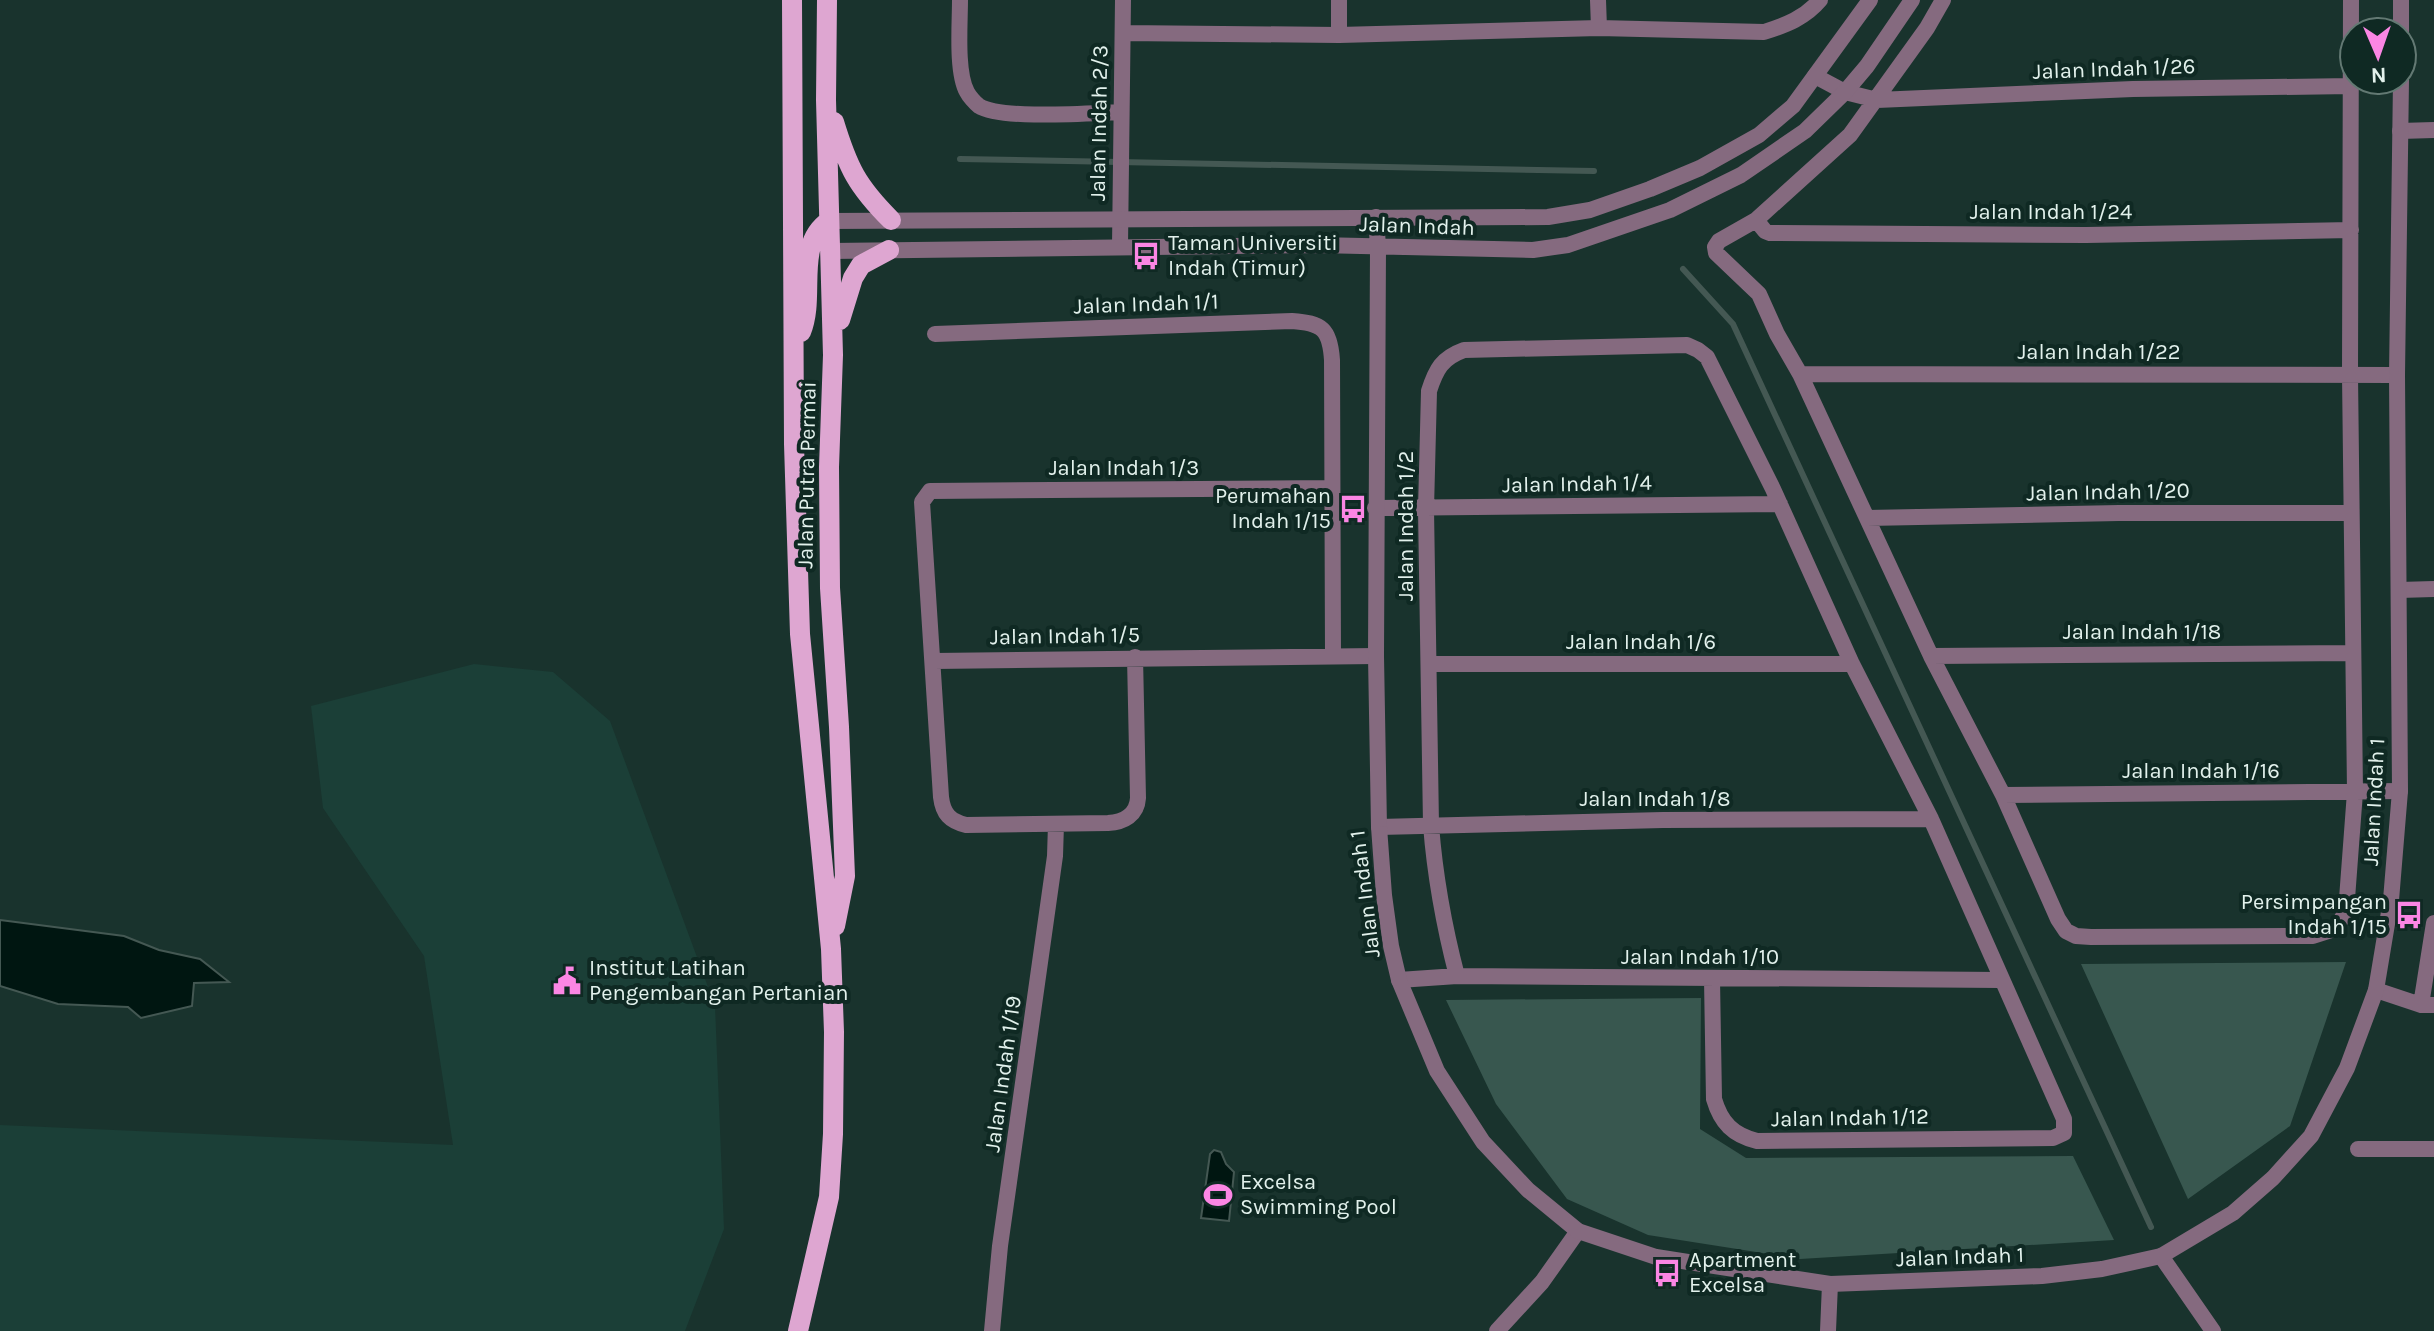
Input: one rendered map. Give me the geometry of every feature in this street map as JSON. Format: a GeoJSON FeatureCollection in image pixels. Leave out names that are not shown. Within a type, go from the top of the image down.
{"type":"FeatureCollection","features":[{"type":"Feature","properties":{"kind":"main road","name":"Jalan Putra Permai"},"geometry":{"type":"LineString","coordinates":[[792,0],[793,347],[800,634],[831,949],[834,1119],[829,1197],[798,1331]]}},
{"type":"Feature","properties":{"kind":"main road","name":"Jalan Putra Permai"},"geometry":{"type":"LineString","coordinates":[[827,0],[826,100],[833,355],[829,467],[830,588],[845,876],[831,949]]}},
{"type":"Feature","properties":{"kind":"main road"},"geometry":{"type":"LineString","coordinates":[[826,100],[847,162],[858,183],[891,220]]}},
{"type":"Feature","properties":{"kind":"main road"},"geometry":{"type":"LineString","coordinates":[[794,144],[803,157],[804,221],[821,250],[831,251]]}},
{"type":"Feature","properties":{"kind":"main road"},"geometry":{"type":"LineString","coordinates":[[793,347],[807,317],[808,258],[812,238],[829,221]]}},
{"type":"Feature","properties":{"kind":"main road"},"geometry":{"type":"LineString","coordinates":[[833,355],[845,299],[853,278],[861,265],[889,250]]}},
{"type":"Feature","properties":{"kind":"street"},"geometry":{"type":"LineString","coordinates":[[960,0],[963,79],[968,93],[979,106],[995,112],[1013,113],[1121,112]]}},
{"type":"Feature","properties":{"kind":"street","name":"Jalan Indah 2/3"},"geometry":{"type":"LineString","coordinates":[[1120,246],[1123,0]]}},
{"type":"Feature","properties":{"kind":"street"},"geometry":{"type":"LineString","coordinates":[[1339,0],[1339,35]]}},
{"type":"Feature","properties":{"kind":"street"},"geometry":{"type":"LineString","coordinates":[[1598,0],[1599,28]]}},
{"type":"Feature","properties":{"kind":"street"},"geometry":{"type":"LineString","coordinates":[[1123,33],[1339,35],[1599,28],[1764,32],[1789,25],[1820,0]]}},
{"type":"Feature","properties":{"kind":"street","name":"Jalan Indah"},"geometry":{"type":"LineString","coordinates":[[829,221],[1548,217],[1590,210],[1700,168],[1759,135],[1793,106],[1870,0]]}},
{"type":"Feature","properties":{"kind":"street","name":"Jalan Indah"},"geometry":{"type":"LineString","coordinates":[[831,251],[1120,246],[1533,250],[1568,245],[1670,210],[1741,175],[1805,131],[1867,66],[1912,0]]}},
{"type":"Feature","properties":{"kind":"street"},"geometry":{"type":"LineString","coordinates":[[1943,0],[1927,28],[1850,135],[1756,220],[1719,241],[1715,247],[1716,253],[1759,294],[1800,374],[1931,656],[2003,795],[2058,919],[2066,931],[2076,936],[2313,936],[2335,929],[2346,912],[2355,792],[2350,513],[2351,96]]}},
{"type":"Feature","properties":{"kind":"street","name":"Jalan Indah 1/26"},"geometry":{"type":"LineString","coordinates":[[1815,76],[1845,92],[1877,100],[2133,89],[2338,86]]}},
{"type":"Feature","properties":{"kind":"street","name":"Jalan Indah 1"},"geometry":{"type":"LineString","coordinates":[[1376,217],[1375,508],[1379,827],[1391,946],[1399,980],[1437,1071],[1483,1142],[1528,1190],[1578,1231],[1656,1257],[1830,1284],[2042,1276],[2102,1269],[2161,1256],[2233,1213],[2273,1178],[2311,1136],[2347,1068],[2376,990],[2391,900],[2400,791],[2397,375],[2401,96]]}},
{"type":"Feature","properties":{"kind":"street"},"geometry":{"type":"LineString","coordinates":[[2400,131],[2434,130]]}},
{"type":"Feature","properties":{"kind":"street","name":"Jalan Indah 1/24"},"geometry":{"type":"LineString","coordinates":[[1756,220],[1770,233],[2086,235],[2351,230]]}},
{"type":"Feature","properties":{"kind":"street","name":"Jalan Indah 1/1"},"geometry":{"type":"LineString","coordinates":[[935,334],[1311,322],[1325,330],[1331,344],[1332,488]]}},
{"type":"Feature","properties":{"kind":"street","name":"Jalan Indah 1/2"},"geometry":{"type":"LineString","coordinates":[[1457,976],[1442,919],[1431,825],[1426,509],[1429,391],[1434,373],[1447,356],[1464,350],[1687,345],[1707,357],[1780,504]]}},
{"type":"Feature","properties":{"kind":"street","name":"Jalan Indah 1/22"},"geometry":{"type":"LineString","coordinates":[[1800,374],[2397,375]]}},
{"type":"Feature","properties":{"kind":"street"},"geometry":{"type":"LineString","coordinates":[[1332,488],[1333,656]]}},
{"type":"Feature","properties":{"kind":"street","name":"Jalan Indah 1/3"},"geometry":{"type":"LineString","coordinates":[[934,661],[922,502],[930,491],[1332,488]]}},
{"type":"Feature","properties":{"kind":"street"},"geometry":{"type":"LineString","coordinates":[[1780,504],[1852,664],[1931,819],[2001,980]]}},
{"type":"Feature","properties":{"kind":"street","name":"Jalan Indah 1/4"},"geometry":{"type":"LineString","coordinates":[[1375,508],[1780,504]]}},
{"type":"Feature","properties":{"kind":"street","name":"Jalan Indah 1/20"},"geometry":{"type":"LineString","coordinates":[[1867,518],[2350,513]]}},
{"type":"Feature","properties":{"kind":"street"},"geometry":{"type":"LineString","coordinates":[[2399,590],[2434,589]]}},
{"type":"Feature","properties":{"kind":"street","name":"Jalan Indah 1/18"},"geometry":{"type":"LineString","coordinates":[[1931,656],[2353,653]]}},
{"type":"Feature","properties":{"kind":"street","name":"Jalan Indah 1/5"},"geometry":{"type":"LineString","coordinates":[[934,661],[1376,656]]}},
{"type":"Feature","properties":{"kind":"street"},"geometry":{"type":"LineString","coordinates":[[934,661],[942,808],[954,822],[966,825],[1108,823],[1123,820],[1137,807],[1135,657]]}},
{"type":"Feature","properties":{"kind":"street","name":"Jalan Indah 1/6"},"geometry":{"type":"LineString","coordinates":[[1429,664],[1852,664]]}},
{"type":"Feature","properties":{"kind":"street","name":"Jalan Indah 1/16"},"geometry":{"type":"LineString","coordinates":[[2003,795],[2400,791]]}},
{"type":"Feature","properties":{"kind":"street","name":"Jalan Indah 1/8"},"geometry":{"type":"LineString","coordinates":[[1379,827],[1663,820],[1931,819]]}},
{"type":"Feature","properties":{"kind":"street","name":"Jalan Indah 1/19"},"geometry":{"type":"LineString","coordinates":[[992,1331],[1000,1246],[1055,856],[1056,824]]}},
{"type":"Feature","properties":{"kind":"street"},"geometry":{"type":"LineString","coordinates":[[2376,990],[2427,1005],[2434,923]]}},
{"type":"Feature","properties":{"kind":"street","name":"Jalan Indah 1/10"},"geometry":{"type":"LineString","coordinates":[[1399,980],[1457,976],[2001,980]]}},
{"type":"Feature","properties":{"kind":"street","name":"Jalan Indah 1/12"},"geometry":{"type":"LineString","coordinates":[[1712,979],[1714,1099],[1719,1117],[1742,1137],[1757,1141],[2053,1138],[2064,1133],[2064,1119],[2001,980]]}},
{"type":"Feature","properties":{"kind":"street"},"geometry":{"type":"LineString","coordinates":[[2358,1149],[2434,1149]]}},
{"type":"Feature","properties":{"kind":"street"},"geometry":{"type":"LineString","coordinates":[[1498,1331],[1542,1282],[1578,1231]]}},
{"type":"Feature","properties":{"kind":"street"},"geometry":{"type":"LineString","coordinates":[[2161,1256],[2213,1331]]}},
{"type":"Feature","properties":{"kind":"street"},"geometry":{"type":"LineString","coordinates":[[1828,1331],[1830,1284]]}},
{"type":"Feature","properties":{"kind":"shaded area","name":"Institut Latihan Pengembangan Pertanian"},"geometry":{"type":"Polygon","coordinates":[[[474,664],[553,672],[610,721],[715,1006],[724,1229],[685,1331],[0,1331],[0,1125],[453,1145],[424,956],[323,808],[311,706],[474,664]]]}},
{"type":"Feature","properties":{"kind":"shaded area"},"geometry":{"type":"Polygon","coordinates":[[[2346,962],[2290,1126],[2188,1199],[2081,964],[2346,962]]]}},
{"type":"Feature","properties":{"kind":"shaded area"},"geometry":{"type":"Polygon","coordinates":[[[1701,998],[1700,1129],[1746,1158],[2073,1156],[2114,1240],[1800,1259],[1648,1235],[1567,1199],[1496,1104],[1446,1000],[1701,998]]]}},
{"type":"Feature","properties":{"kind":"water"},"geometry":{"type":"Polygon","coordinates":[[[0,920],[124,936],[159,950],[200,959],[229,982],[194,983],[192,1006],[141,1018],[128,1007],[58,1004],[0,986],[0,920]]]}},
{"type":"Feature","properties":{"kind":"water","name":"Excelsa Swimming Pool"},"geometry":{"type":"Polygon","coordinates":[[[1214,1150],[1221,1152],[1234,1172],[1229,1221],[1201,1218],[1210,1154],[1214,1150]]]}},
{"type":"Feature","properties":{"kind":"waterway"},"geometry":{"type":"LineString","coordinates":[[960,159],[1594,171]]}},
{"type":"Feature","properties":{"kind":"waterway"},"geometry":{"type":"LineString","coordinates":[[1683,269],[1733,324],[2151,1227]]}},
{"type":"Feature","properties":{"kind":"place","name":"Taman Universiti Indah (Timur)"},"geometry":{"type":"Point","coordinates":[1146,256]}},
{"type":"Feature","properties":{"kind":"place","name":"Perumahan Indah 1/15"},"geometry":{"type":"Point","coordinates":[1353,509]}},
{"type":"Feature","properties":{"kind":"place","name":"Persimpangan Indah 1/15"},"geometry":{"type":"Point","coordinates":[2409,915]}},
{"type":"Feature","properties":{"kind":"place","name":"Institut Latihan Pengembangan Pertanian"},"geometry":{"type":"Point","coordinates":[567,981]}},
{"type":"Feature","properties":{"kind":"place","name":"Excelsa Swimming Pool"},"geometry":{"type":"Point","coordinates":[1218,1195]}},
{"type":"Feature","properties":{"kind":"place","name":"Apartment Excelsa"},"geometry":{"type":"Point","coordinates":[1667,1273]}}]}
